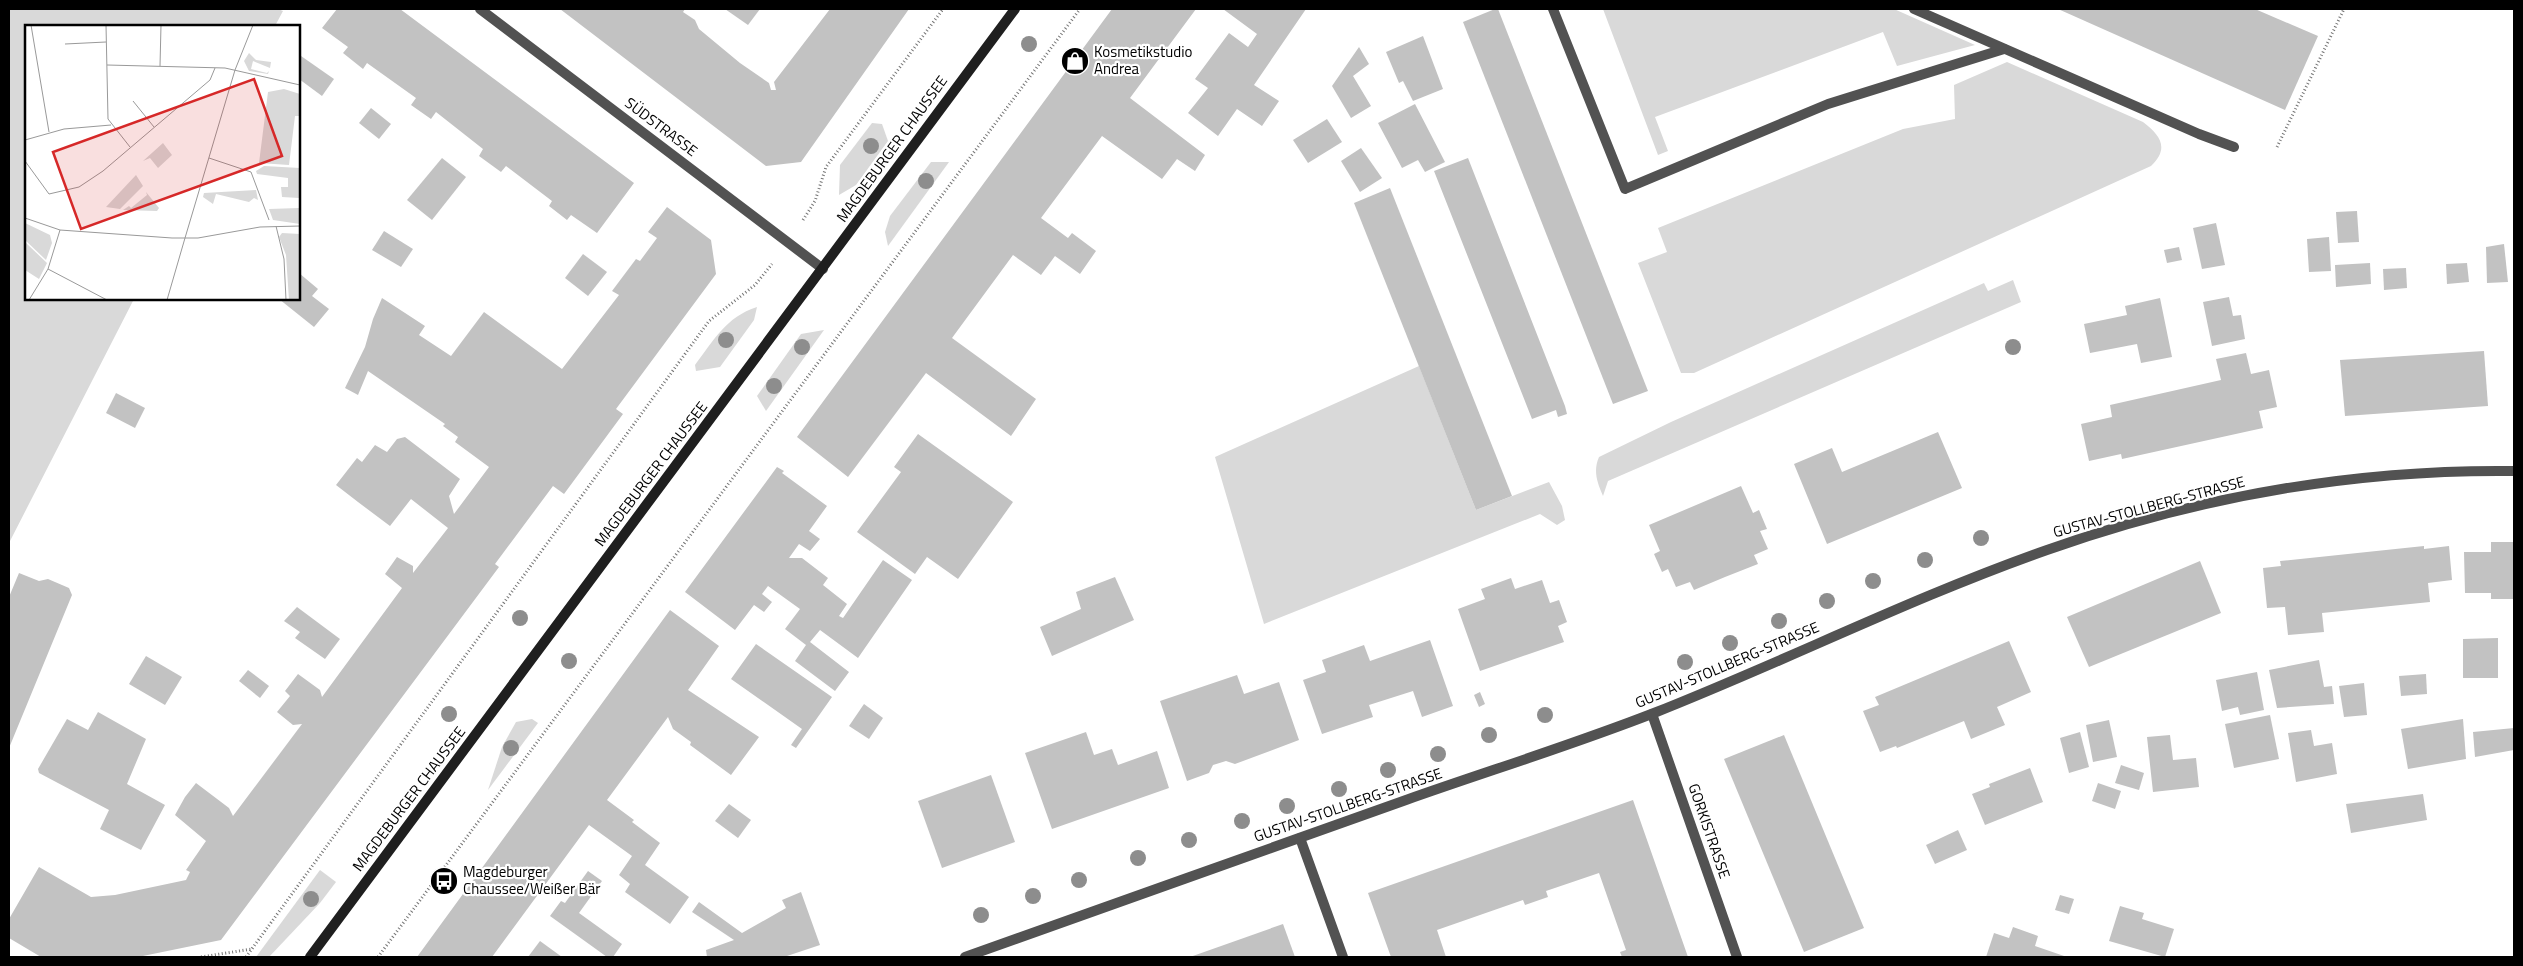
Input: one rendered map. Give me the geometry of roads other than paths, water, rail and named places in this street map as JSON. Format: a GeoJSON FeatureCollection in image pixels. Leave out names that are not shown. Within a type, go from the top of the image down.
{"type":"FeatureCollection","features":[{"type":"Feature","properties":{"kind":"street","name":"SÜDSTRASSE"},"geometry":{"type":"LineString","coordinates":[[480,9],[823,269]]}},
{"type":"Feature","properties":{"kind":"street","name":"MAGDEBURGER CHAUSSEE"},"geometry":{"type":"LineString","coordinates":[[310,957],[1015,9]]}},
{"type":"Feature","properties":{"kind":"street"},"geometry":{"type":"LineString","coordinates":[[1553,9],[1625,189],[1828,104],[2004,49]]}},
{"type":"Feature","properties":{"kind":"street"},"geometry":{"type":"LineString","coordinates":[[1914,9],[2198,134],[2234,147]]}},
{"type":"Feature","properties":{"kind":"street","name":"GUSTAV-STOLLBERG-STRASSE"},"geometry":{"type":"LineString","coordinates":[[965,957],[1652,714],[1942,591],[2046,550],[2116,528],[2206,504],[2287,487],[2380,476],[2514,471]]}},
{"type":"Feature","properties":{"kind":"street","name":"GORKISTRASSE"},"geometry":{"type":"LineString","coordinates":[[1652,714],[1737,957]]}},
{"type":"Feature","properties":{"kind":"street"},"geometry":{"type":"LineString","coordinates":[[1300,838],[1343,957]]}},
{"type":"Feature","properties":{"kind":"place","name":"Kosmetikstudio Andrea"},"geometry":{"type":"Point","coordinates":[1075,61]}},
{"type":"Feature","properties":{"kind":"place","name":"Magdeburger Chaussee/Weißer Bär"},"geometry":{"type":"Point","coordinates":[444,881]}}]}
